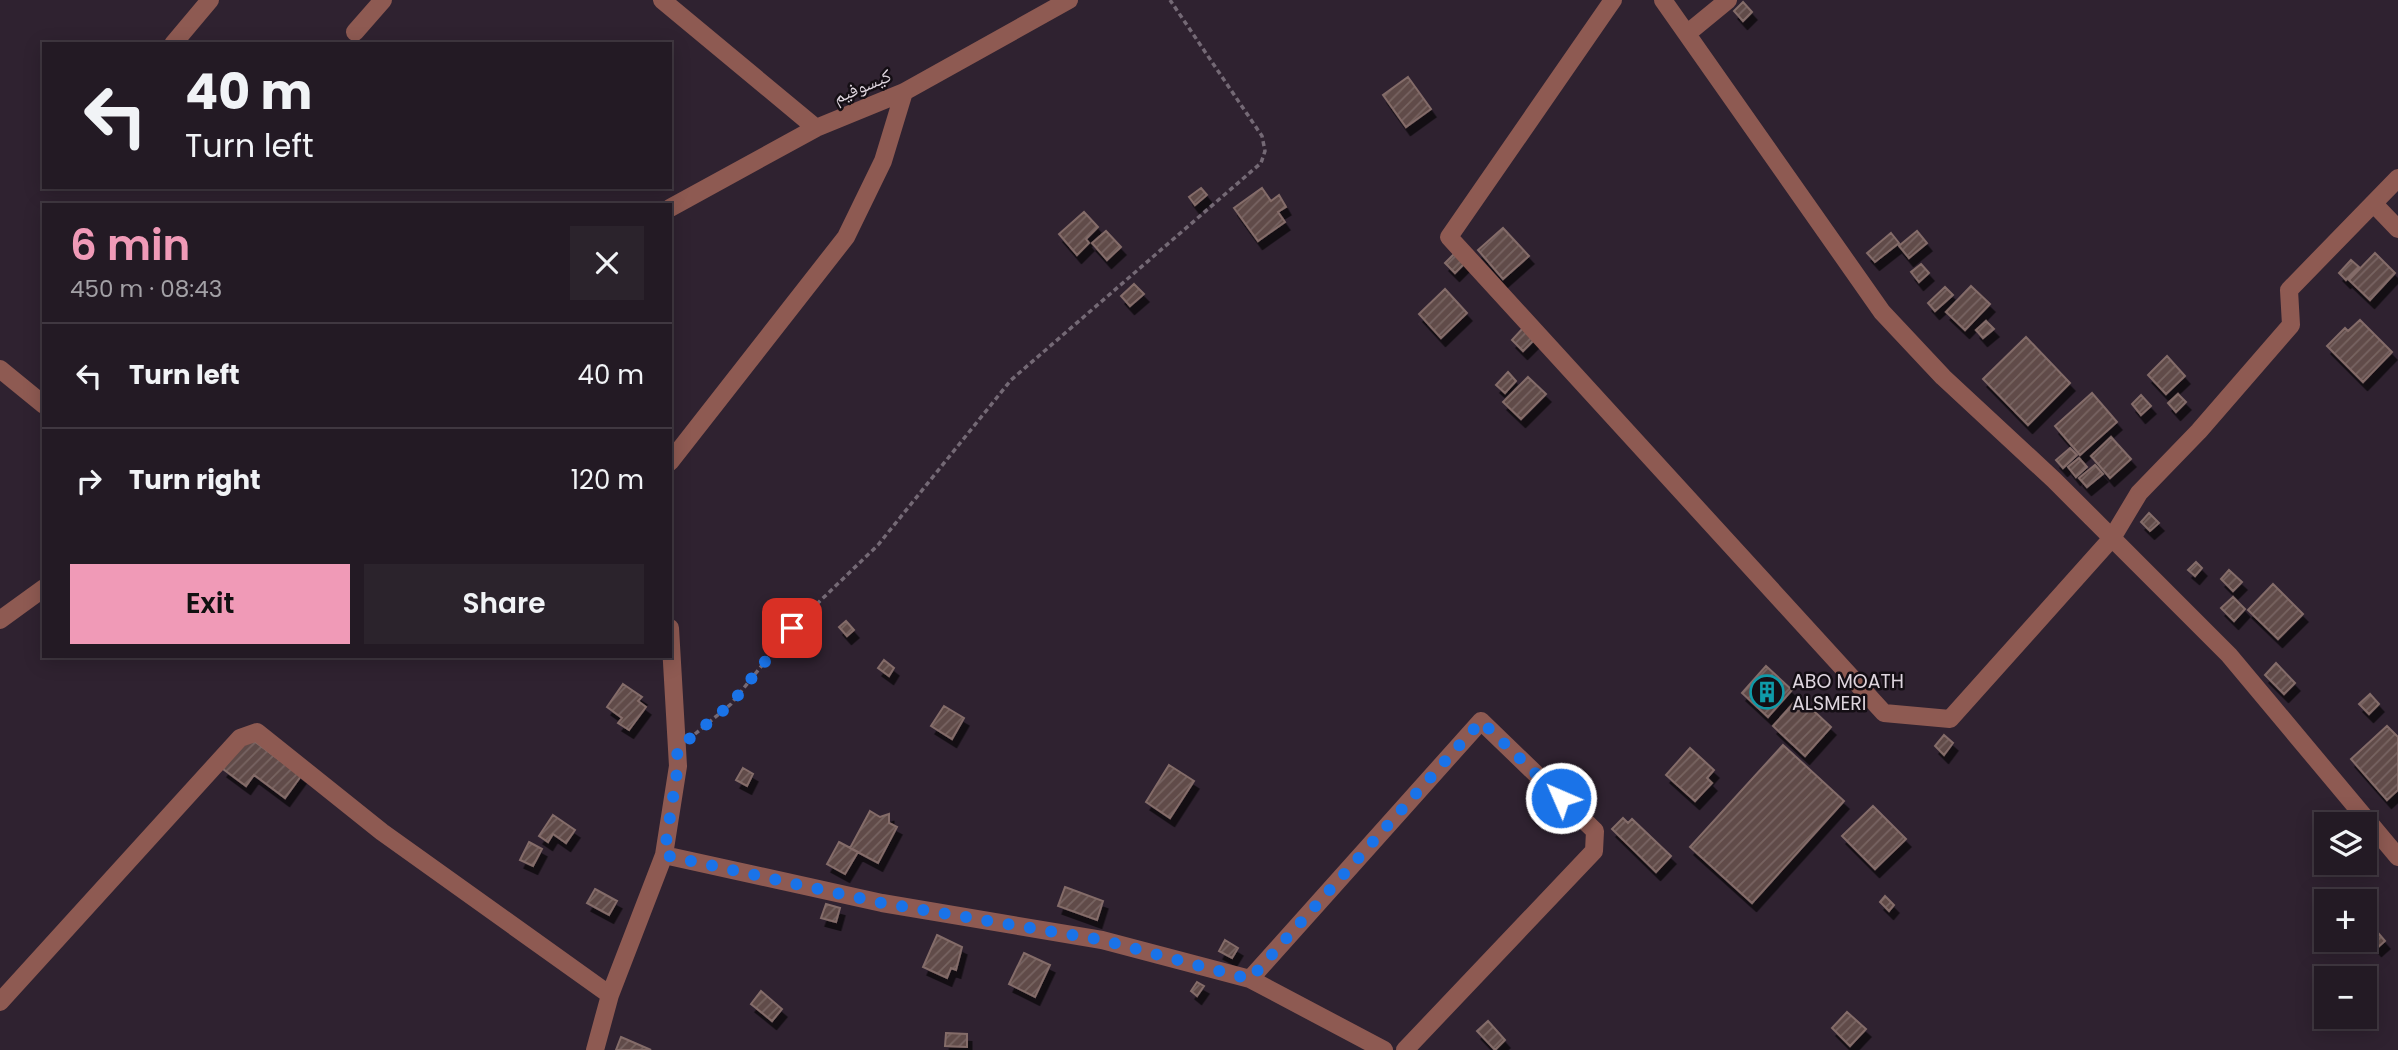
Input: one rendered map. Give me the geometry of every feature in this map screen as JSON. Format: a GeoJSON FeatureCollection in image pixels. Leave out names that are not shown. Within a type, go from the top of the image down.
{"type":"FeatureCollection","features":[{"type":"Feature","properties":{"kind":"street"},"geometry":{"type":"LineString","coordinates":[[175,42],[210,0]]}},
{"type":"Feature","properties":{"kind":"street"},"geometry":{"type":"LineString","coordinates":[[355,32],[383,0]]}},
{"type":"Feature","properties":{"kind":"street"},"geometry":{"type":"LineString","coordinates":[[662,0],[816,128]]}},
{"type":"Feature","properties":{"kind":"street","name":"كيسوفيم"},"geometry":{"type":"LineString","coordinates":[[672,207],[816,128],[904,92],[1069,0]]}},
{"type":"Feature","properties":{"kind":"street"},"geometry":{"type":"LineString","coordinates":[[1613,0],[1449,237],[1884,713],[1950,719],[2112,538],[2139,493],[2199,431],[2291,325],[2289,290],[2375,205],[2398,178]]}},
{"type":"Feature","properties":{"kind":"street"},"geometry":{"type":"LineString","coordinates":[[1663,0],[1689,32],[1882,313],[1943,377],[2010,437],[2229,655],[2398,857]]}},
{"type":"Feature","properties":{"kind":"street"},"geometry":{"type":"LineString","coordinates":[[1689,32],[1728,0]]}},
{"type":"Feature","properties":{"kind":"street"},"geometry":{"type":"LineString","coordinates":[[672,459],[846,237],[883,161],[904,92]]}},
{"type":"Feature","properties":{"kind":"street"},"geometry":{"type":"LineString","coordinates":[[2375,205],[2398,229]]}},
{"type":"Feature","properties":{"kind":"street"},"geometry":{"type":"LineString","coordinates":[[0,369],[42,402]]}},
{"type":"Feature","properties":{"kind":"street"},"geometry":{"type":"LineString","coordinates":[[0,620],[42,589]]}},
{"type":"Feature","properties":{"kind":"street"},"geometry":{"type":"LineString","coordinates":[[595,1050],[610,995],[664,855],[678,766],[672,658]]}},
{"type":"Feature","properties":{"kind":"street"},"geometry":{"type":"LineString","coordinates":[[1250,979],[1481,721],[1595,831],[1594,852],[1405,1050]]}},
{"type":"Feature","properties":{"kind":"street"},"geometry":{"type":"LineString","coordinates":[[0,1002],[240,738],[257,732],[382,832],[492,907],[610,995]]}},
{"type":"Feature","properties":{"kind":"street"},"geometry":{"type":"LineString","coordinates":[[664,855],[882,903],[1102,940],[1250,979],[1384,1050]]}},
{"type":"Feature","properties":{"kind":"path"},"geometry":{"type":"LineString","coordinates":[[677,749],[731,704],[792,628],[878,545],[1011,380],[1261,163],[1265,150],[1262,136],[1170,0]]}},
{"type":"Feature","properties":{"kind":"building"},"geometry":{"type":"Polygon","coordinates":[[[1743,2],[1752,12],[1743,21],[1734,11],[1743,2]]]}},
{"type":"Feature","properties":{"kind":"building"},"geometry":{"type":"Polygon","coordinates":[[[1408,77],[1431,109],[1406,127],[1383,95],[1408,77]]]}},
{"type":"Feature","properties":{"kind":"building"},"geometry":{"type":"Polygon","coordinates":[[[1201,188],[1207,195],[1195,205],[1189,197],[1201,188]]]}},
{"type":"Feature","properties":{"kind":"building"},"geometry":{"type":"Polygon","coordinates":[[[1262,188],[1271,201],[1279,195],[1286,207],[1278,212],[1285,222],[1258,241],[1234,208],[1262,188]]]}},
{"type":"Feature","properties":{"kind":"building"},"geometry":{"type":"Polygon","coordinates":[[[1084,212],[1098,227],[1086,239],[1089,243],[1077,255],[1059,234],[1084,212]]]}},
{"type":"Feature","properties":{"kind":"building"},"geometry":{"type":"Polygon","coordinates":[[[1503,228],[1529,256],[1503,279],[1478,250],[1503,228]]]}},
{"type":"Feature","properties":{"kind":"building"},"geometry":{"type":"Polygon","coordinates":[[[1106,231],[1121,247],[1107,260],[1092,243],[1106,231]]]}},
{"type":"Feature","properties":{"kind":"building"},"geometry":{"type":"Polygon","coordinates":[[[1917,231],[1927,243],[1909,258],[1899,246],[1917,231]]]}},
{"type":"Feature","properties":{"kind":"building"},"geometry":{"type":"Polygon","coordinates":[[[1891,233],[1899,243],[1875,262],[1867,253],[1891,233]]]}},
{"type":"Feature","properties":{"kind":"building"},"geometry":{"type":"Polygon","coordinates":[[[2375,253],[2395,273],[2370,300],[2349,280],[2375,253]]]}},
{"type":"Feature","properties":{"kind":"building"},"geometry":{"type":"Polygon","coordinates":[[[1454,254],[1464,264],[1455,273],[1445,263],[1454,254]]]}},
{"type":"Feature","properties":{"kind":"building"},"geometry":{"type":"Polygon","coordinates":[[[2351,260],[2359,267],[2346,280],[2339,273],[2351,260]]]}},
{"type":"Feature","properties":{"kind":"building"},"geometry":{"type":"Polygon","coordinates":[[[1921,264],[1929,273],[1919,282],[1911,272],[1921,264]]]}},
{"type":"Feature","properties":{"kind":"building"},"geometry":{"type":"Polygon","coordinates":[[[1134,284],[1144,294],[1130,306],[1121,296],[1134,284]]]}},
{"type":"Feature","properties":{"kind":"building"},"geometry":{"type":"Polygon","coordinates":[[[1971,286],[1990,304],[1965,330],[1946,312],[1971,286]]]}},
{"type":"Feature","properties":{"kind":"building"},"geometry":{"type":"Polygon","coordinates":[[[1945,287],[1953,295],[1935,311],[1928,303],[1945,287]]]}},
{"type":"Feature","properties":{"kind":"building"},"geometry":{"type":"Polygon","coordinates":[[[1445,289],[1467,313],[1441,338],[1419,314],[1445,289]]]}},
{"type":"Feature","properties":{"kind":"building"},"geometry":{"type":"Polygon","coordinates":[[[2360,320],[2392,352],[2363,382],[2327,346],[2345,328],[2348,331],[2360,320]]]}},
{"type":"Feature","properties":{"kind":"building"},"geometry":{"type":"Polygon","coordinates":[[[1986,321],[1994,329],[1983,338],[1976,330],[1986,321]]]}},
{"type":"Feature","properties":{"kind":"building"},"geometry":{"type":"Polygon","coordinates":[[[1525,326],[1537,337],[1523,351],[1512,340],[1525,326]]]}},
{"type":"Feature","properties":{"kind":"building"},"geometry":{"type":"Polygon","coordinates":[[[2026,337],[2070,383],[2028,425],[1983,379],[2026,337]]]}},
{"type":"Feature","properties":{"kind":"building"},"geometry":{"type":"Polygon","coordinates":[[[2167,356],[2185,376],[2166,394],[2148,375],[2167,356]]]}},
{"type":"Feature","properties":{"kind":"building"},"geometry":{"type":"Polygon","coordinates":[[[1508,372],[1516,381],[1505,393],[1496,385],[1508,372]]]}},
{"type":"Feature","properties":{"kind":"building"},"geometry":{"type":"Polygon","coordinates":[[[1528,377],[1546,394],[1521,419],[1503,402],[1528,377]]]}},
{"type":"Feature","properties":{"kind":"building"},"geometry":{"type":"Polygon","coordinates":[[[2092,393],[2117,422],[2080,455],[2055,426],[2092,393]]]}},
{"type":"Feature","properties":{"kind":"building"},"geometry":{"type":"Polygon","coordinates":[[[2178,394],[2186,402],[2176,412],[2168,403],[2178,394]]]}},
{"type":"Feature","properties":{"kind":"building"},"geometry":{"type":"Polygon","coordinates":[[[2141,395],[2151,406],[2141,415],[2132,404],[2141,395]]]}},
{"type":"Feature","properties":{"kind":"building"},"geometry":{"type":"Polygon","coordinates":[[[2111,437],[2131,459],[2110,478],[2091,456],[2111,437]]]}},
{"type":"Feature","properties":{"kind":"building"},"geometry":{"type":"Polygon","coordinates":[[[2070,448],[2077,455],[2063,468],[2056,460],[2070,448]]]}},
{"type":"Feature","properties":{"kind":"building"},"geometry":{"type":"Polygon","coordinates":[[[2079,458],[2087,467],[2076,477],[2068,467],[2079,458]]]}},
{"type":"Feature","properties":{"kind":"building"},"geometry":{"type":"Polygon","coordinates":[[[2095,465],[2103,474],[2087,487],[2079,478],[2095,465]]]}},
{"type":"Feature","properties":{"kind":"building"},"geometry":{"type":"Polygon","coordinates":[[[2149,513],[2159,523],[2150,531],[2141,522],[2149,513]]]}},
{"type":"Feature","properties":{"kind":"building"},"geometry":{"type":"Polygon","coordinates":[[[2196,562],[2202,568],[2195,576],[2188,570],[2196,562]]]}},
{"type":"Feature","properties":{"kind":"building"},"geometry":{"type":"Polygon","coordinates":[[[2229,570],[2242,582],[2233,591],[2221,579],[2229,570]]]}},
{"type":"Feature","properties":{"kind":"building"},"geometry":{"type":"Polygon","coordinates":[[[2273,584],[2303,614],[2278,639],[2248,610],[2273,584]]]}},
{"type":"Feature","properties":{"kind":"building"},"geometry":{"type":"Polygon","coordinates":[[[2233,597],[2245,609],[2234,621],[2221,608],[2233,597]]]}},
{"type":"Feature","properties":{"kind":"building"},"geometry":{"type":"Polygon","coordinates":[[[846,621],[854,630],[847,636],[839,627],[846,621]]]}},
{"type":"Feature","properties":{"kind":"building"},"geometry":{"type":"Polygon","coordinates":[[[884,660],[894,668],[889,676],[878,668],[884,660]]]}},
{"type":"Feature","properties":{"kind":"building"},"geometry":{"type":"Polygon","coordinates":[[[2276,663],[2295,683],[2284,694],[2265,675],[2276,663]]]}},
{"type":"Feature","properties":{"kind":"building","name":"ABO MOATH ALSMERI"},"geometry":{"type":"Polygon","coordinates":[[[1766,666],[1792,690],[1768,717],[1742,693],[1766,666]]]}},
{"type":"Feature","properties":{"kind":"building"},"geometry":{"type":"Polygon","coordinates":[[[623,684],[642,697],[638,701],[646,707],[629,730],[618,723],[622,718],[607,707],[623,684]]]}},
{"type":"Feature","properties":{"kind":"building"},"geometry":{"type":"Polygon","coordinates":[[[2370,694],[2379,704],[2369,714],[2359,704],[2370,694]]]}},
{"type":"Feature","properties":{"kind":"building"},"geometry":{"type":"Polygon","coordinates":[[[1799,697],[1831,727],[1805,756],[1773,726],[1799,697]]]}},
{"type":"Feature","properties":{"kind":"building"},"geometry":{"type":"Polygon","coordinates":[[[944,706],[964,718],[952,739],[931,726],[944,706]]]}},
{"type":"Feature","properties":{"kind":"building"},"geometry":{"type":"Polygon","coordinates":[[[2387,726],[2398,737],[2398,790],[2387,800],[2351,759],[2387,726]]]}},
{"type":"Feature","properties":{"kind":"building"},"geometry":{"type":"Polygon","coordinates":[[[1944,735],[1953,743],[1944,755],[1935,746],[1944,735]]]}},
{"type":"Feature","properties":{"kind":"building"},"geometry":{"type":"Polygon","coordinates":[[[254,741],[301,776],[285,798],[254,775],[246,786],[223,769],[243,743],[254,741]]]}},
{"type":"Feature","properties":{"kind":"building"},"geometry":{"type":"Polygon","coordinates":[[[1783,745],[1844,801],[1752,903],[1690,847],[1783,745]]]}},
{"type":"Feature","properties":{"kind":"building"},"geometry":{"type":"Polygon","coordinates":[[[1690,748],[1714,770],[1707,778],[1712,783],[1695,801],[1666,775],[1690,748]]]}},
{"type":"Feature","properties":{"kind":"building"},"geometry":{"type":"Polygon","coordinates":[[[1169,765],[1194,781],[1170,818],[1146,802],[1169,765]]]}},
{"type":"Feature","properties":{"kind":"building"},"geometry":{"type":"Polygon","coordinates":[[[743,768],[753,774],[747,786],[736,780],[743,768]]]}},
{"type":"Feature","properties":{"kind":"building"},"geometry":{"type":"Polygon","coordinates":[[[1873,806],[1906,839],[1875,869],[1842,836],[1873,806]]]}},
{"type":"Feature","properties":{"kind":"building"},"geometry":{"type":"Polygon","coordinates":[[[870,811],[880,817],[889,814],[889,823],[897,827],[878,863],[850,848],[870,811]]]}},
{"type":"Feature","properties":{"kind":"building"},"geometry":{"type":"Polygon","coordinates":[[[553,815],[575,830],[566,843],[553,834],[548,842],[539,836],[553,815]]]}},
{"type":"Feature","properties":{"kind":"building"},"geometry":{"type":"Polygon","coordinates":[[[1623,818],[1628,823],[1632,819],[1671,856],[1656,872],[1612,829],[1623,818]]]}},
{"type":"Feature","properties":{"kind":"building"},"geometry":{"type":"Polygon","coordinates":[[[529,842],[542,849],[533,866],[520,860],[529,842]]]}},
{"type":"Feature","properties":{"kind":"building"},"geometry":{"type":"Polygon","coordinates":[[[839,842],[858,852],[845,874],[827,864],[839,842]]]}},
{"type":"Feature","properties":{"kind":"building"},"geometry":{"type":"Polygon","coordinates":[[[1065,887],[1103,901],[1097,920],[1058,906],[1065,887]]]}},
{"type":"Feature","properties":{"kind":"building"},"geometry":{"type":"Polygon","coordinates":[[[595,889],[617,901],[609,915],[587,903],[595,889]]]}},
{"type":"Feature","properties":{"kind":"building"},"geometry":{"type":"Polygon","coordinates":[[[1885,896],[1894,905],[1889,911],[1880,902],[1885,896]]]}},
{"type":"Feature","properties":{"kind":"building"},"geometry":{"type":"Polygon","coordinates":[[[826,904],[840,908],[836,922],[821,918],[826,904]]]}},
{"type":"Feature","properties":{"kind":"building"},"geometry":{"type":"Polygon","coordinates":[[[2379,934],[2385,941],[2377,948],[2379,934]]]}},
{"type":"Feature","properties":{"kind":"building"},"geometry":{"type":"Polygon","coordinates":[[[937,935],[962,947],[956,970],[951,968],[947,978],[923,967],[937,935]]]}},
{"type":"Feature","properties":{"kind":"building"},"geometry":{"type":"Polygon","coordinates":[[[1225,940],[1238,948],[1232,958],[1219,951],[1225,940]]]}},
{"type":"Feature","properties":{"kind":"building"},"geometry":{"type":"Polygon","coordinates":[[[1024,953],[1050,965],[1035,997],[1009,984],[1024,953]]]}},
{"type":"Feature","properties":{"kind":"building"},"geometry":{"type":"Polygon","coordinates":[[[1197,982],[1204,986],[1197,996],[1191,991],[1197,982]]]}},
{"type":"Feature","properties":{"kind":"building"},"geometry":{"type":"Polygon","coordinates":[[[761,991],[782,1009],[772,1021],[751,1004],[761,991]]]}},
{"type":"Feature","properties":{"kind":"building"},"geometry":{"type":"Polygon","coordinates":[[[1847,1012],[1866,1029],[1850,1046],[1832,1028],[1847,1012]]]}},
{"type":"Feature","properties":{"kind":"building"},"geometry":{"type":"Polygon","coordinates":[[[1488,1021],[1505,1040],[1495,1050],[1477,1031],[1488,1021]]]}},
{"type":"Feature","properties":{"kind":"building"},"geometry":{"type":"Polygon","coordinates":[[[946,1033],[967,1034],[967,1047],[945,1046],[946,1033]]]}},
{"type":"Feature","properties":{"kind":"building"},"geometry":{"type":"Polygon","coordinates":[[[621,1037],[651,1050],[616,1050],[621,1037]]]}},
{"type":"Feature","properties":{"kind":"place","name":"ABO MOATH ALSMERI"},"geometry":{"type":"Point","coordinates":[1767,692]}},
{"type":"Feature","properties":{"kind":"route"},"geometry":{"type":"LineString","coordinates":[[792,628],[731,704],[677,749],[678,766],[664,855],[882,903],[1102,940],[1250,979],[1481,721],[1495,731],[1561,798]]}}]}
